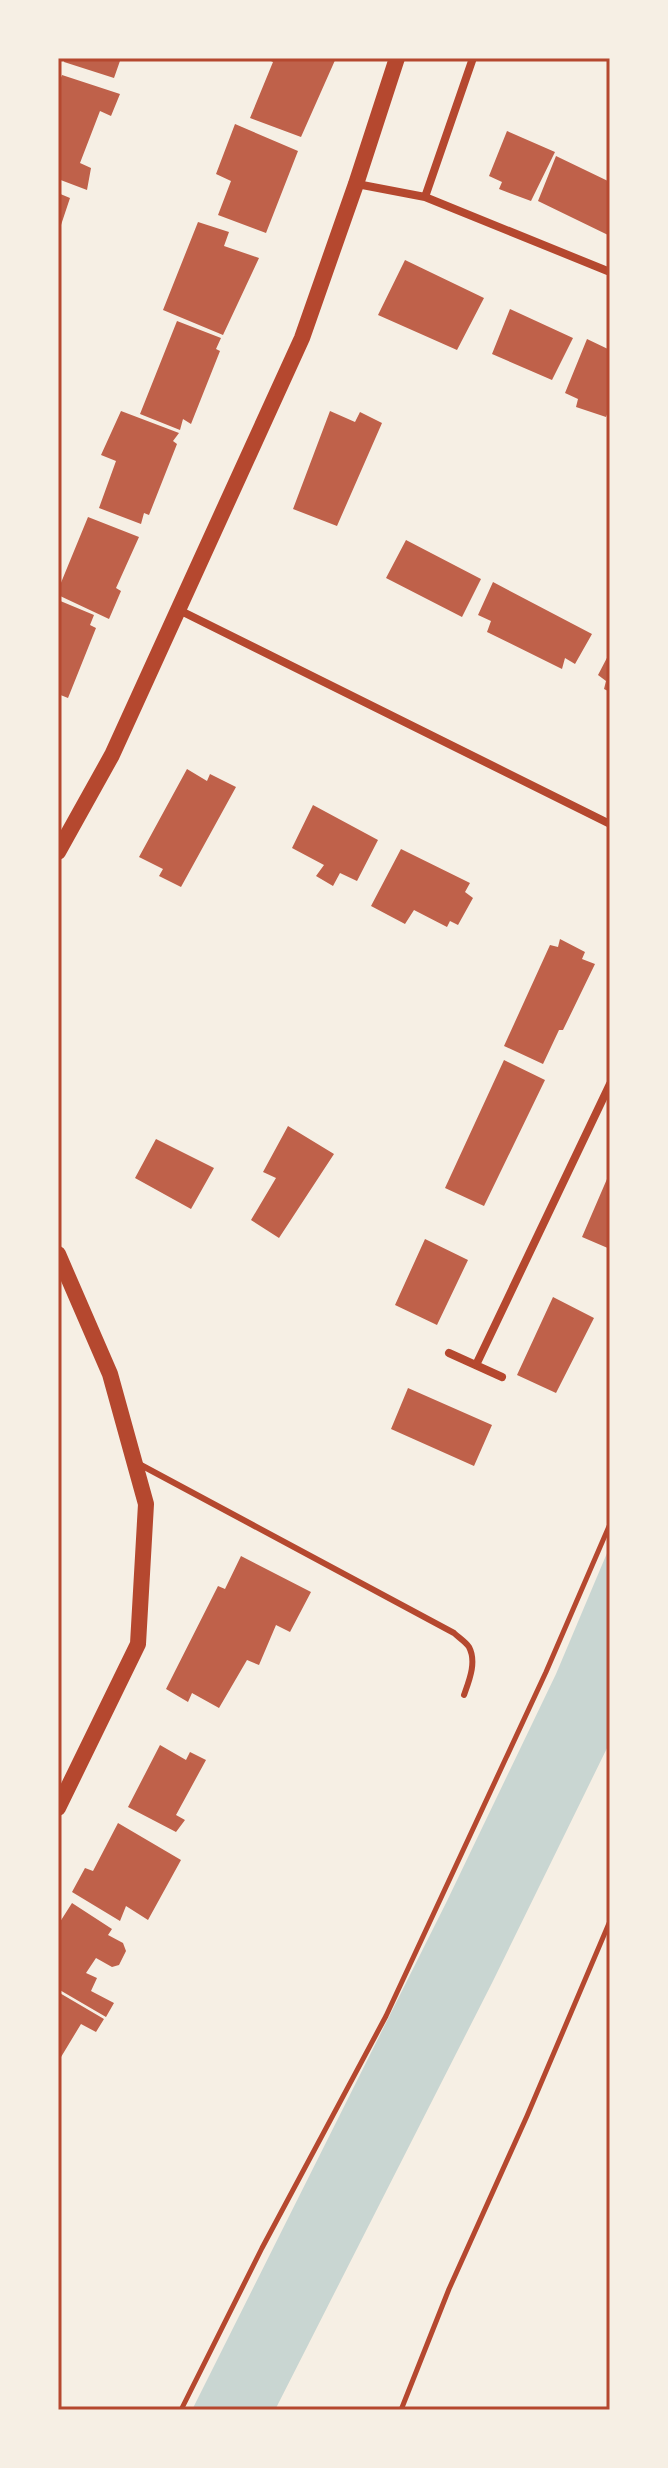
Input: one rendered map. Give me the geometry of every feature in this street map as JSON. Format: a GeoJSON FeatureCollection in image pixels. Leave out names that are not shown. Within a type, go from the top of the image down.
{"type":"FeatureCollection","features":[{"type":"Feature","properties":{"kind":"main road"},"geometry":{"type":"LineString","coordinates":[[58,852],[112,755],[302,338],[397,58]]}},
{"type":"Feature","properties":{"kind":"main road"},"geometry":{"type":"LineString","coordinates":[[58,1254],[110,1374],[146,1504],[138,1644],[58,1808]]}},
{"type":"Feature","properties":{"kind":"street"},"geometry":{"type":"LineString","coordinates":[[425,197],[473,58]]}},
{"type":"Feature","properties":{"kind":"street"},"geometry":{"type":"LineString","coordinates":[[356,184],[425,197],[610,272]]}},
{"type":"Feature","properties":{"kind":"street"},"geometry":{"type":"LineString","coordinates":[[179,610],[610,824]]}},
{"type":"Feature","properties":{"kind":"street"},"geometry":{"type":"LineString","coordinates":[[476,1365],[610,1084]]}},
{"type":"Feature","properties":{"kind":"street"},"geometry":{"type":"LineString","coordinates":[[449,1353],[502,1377]]}},
{"type":"Feature","properties":{"kind":"lane"},"geometry":{"type":"LineString","coordinates":[[134,1461],[454,1633],[469,1647],[472,1661],[471,1678],[464,1695]]}},
{"type":"Feature","properties":{"kind":"path"},"geometry":{"type":"LineString","coordinates":[[181,2410],[262,2248],[386,2016],[546,1672],[610,1524]]}},
{"type":"Feature","properties":{"kind":"path"},"geometry":{"type":"LineString","coordinates":[[401,2410],[449,2289],[610,1921]]}},
{"type":"Feature","properties":{"kind":"shaded area"},"geometry":{"type":"Polygon","coordinates":[[[610,1546],[610,1742],[492,1983],[275,2410],[192,2410],[446,1903],[556,1674],[610,1546]]]}},
{"type":"Feature","properties":{"kind":"building"},"geometry":{"type":"Polygon","coordinates":[[[65,58],[121,58],[114,78],[64,62],[65,58]]]}},
{"type":"Feature","properties":{"kind":"building"},"geometry":{"type":"Polygon","coordinates":[[[265,58],[336,58],[301,137],[250,118],[273,62],[265,58]]]}},
{"type":"Feature","properties":{"kind":"building"},"geometry":{"type":"Polygon","coordinates":[[[62,75],[120,94],[111,116],[100,111],[80,163],[91,168],[87,190],[58,179],[58,85],[62,75]]]}},
{"type":"Feature","properties":{"kind":"building"},"geometry":{"type":"Polygon","coordinates":[[[235,124],[298,151],[266,233],[218,215],[231,181],[216,174],[235,124]]]}},
{"type":"Feature","properties":{"kind":"building"},"geometry":{"type":"Polygon","coordinates":[[[507,131],[555,152],[531,201],[499,189],[502,182],[489,176],[507,131]]]}},
{"type":"Feature","properties":{"kind":"building"},"geometry":{"type":"Polygon","coordinates":[[[556,156],[610,182],[608,235],[538,201],[556,156]]]}},
{"type":"Feature","properties":{"kind":"building"},"geometry":{"type":"Polygon","coordinates":[[[58,193],[70,198],[59,231],[58,231],[58,193]]]}},
{"type":"Feature","properties":{"kind":"building"},"geometry":{"type":"Polygon","coordinates":[[[198,222],[229,232],[224,246],[259,258],[223,335],[163,310],[198,222]]]}},
{"type":"Feature","properties":{"kind":"building"},"geometry":{"type":"Polygon","coordinates":[[[405,260],[484,298],[457,350],[378,315],[405,260]]]}},
{"type":"Feature","properties":{"kind":"building"},"geometry":{"type":"Polygon","coordinates":[[[510,309],[573,338],[552,380],[492,354],[510,309]]]}},
{"type":"Feature","properties":{"kind":"building"},"geometry":{"type":"Polygon","coordinates":[[[177,321],[221,338],[216,349],[220,351],[191,424],[183,419],[180,430],[140,414],[177,321]]]}},
{"type":"Feature","properties":{"kind":"building"},"geometry":{"type":"Polygon","coordinates":[[[587,339],[610,350],[610,407],[606,417],[576,407],[578,399],[565,393],[587,339]]]}},
{"type":"Feature","properties":{"kind":"building"},"geometry":{"type":"Polygon","coordinates":[[[121,411],[179,433],[173,441],[177,444],[149,515],[144,513],[141,524],[99,508],[116,461],[101,455],[121,411]]]}},
{"type":"Feature","properties":{"kind":"building"},"geometry":{"type":"Polygon","coordinates":[[[330,411],[355,422],[360,412],[382,423],[337,526],[293,509],[330,411]]]}},
{"type":"Feature","properties":{"kind":"building"},"geometry":{"type":"Polygon","coordinates":[[[88,517],[139,537],[116,588],[121,591],[109,619],[58,595],[88,517]]]}},
{"type":"Feature","properties":{"kind":"building"},"geometry":{"type":"Polygon","coordinates":[[[406,540],[481,579],[462,617],[386,578],[406,540]]]}},
{"type":"Feature","properties":{"kind":"building"},"geometry":{"type":"Polygon","coordinates":[[[493,582],[592,634],[575,664],[565,658],[562,669],[487,632],[491,621],[478,615],[493,582]]]}},
{"type":"Feature","properties":{"kind":"building"},"geometry":{"type":"Polygon","coordinates":[[[58,600],[94,615],[90,625],[96,628],[68,698],[58,694],[58,600]]]}},
{"type":"Feature","properties":{"kind":"building"},"geometry":{"type":"Polygon","coordinates":[[[610,652],[610,692],[604,689],[606,681],[598,675],[610,652]]]}},
{"type":"Feature","properties":{"kind":"building"},"geometry":{"type":"Polygon","coordinates":[[[187,769],[207,781],[210,774],[236,787],[181,887],[159,876],[163,869],[139,857],[187,769]]]}},
{"type":"Feature","properties":{"kind":"building"},"geometry":{"type":"Polygon","coordinates":[[[313,805],[378,840],[357,881],[340,873],[333,886],[316,876],[324,865],[292,848],[313,805]]]}},
{"type":"Feature","properties":{"kind":"building"},"geometry":{"type":"Polygon","coordinates":[[[401,849],[470,883],[465,892],[473,898],[458,925],[450,921],[447,927],[414,910],[405,924],[371,906],[401,849]]]}},
{"type":"Feature","properties":{"kind":"building"},"geometry":{"type":"Polygon","coordinates":[[[560,939],[585,952],[582,959],[595,964],[543,1064],[504,1046],[550,945],[558,947],[560,939]]]}},
{"type":"Feature","properties":{"kind":"building"},"geometry":{"type":"Polygon","coordinates":[[[504,1060],[545,1080],[484,1206],[445,1188],[504,1060]]]}},
{"type":"Feature","properties":{"kind":"building"},"geometry":{"type":"Polygon","coordinates":[[[288,1126],[334,1154],[279,1238],[251,1220],[276,1178],[263,1172],[288,1126]]]}},
{"type":"Feature","properties":{"kind":"building"},"geometry":{"type":"Polygon","coordinates":[[[156,1139],[214,1168],[191,1209],[135,1178],[156,1139]]]}},
{"type":"Feature","properties":{"kind":"building"},"geometry":{"type":"Polygon","coordinates":[[[610,1172],[610,1249],[582,1237],[610,1172]]]}},
{"type":"Feature","properties":{"kind":"building"},"geometry":{"type":"Polygon","coordinates":[[[425,1239],[468,1260],[437,1325],[395,1305],[425,1239]]]}},
{"type":"Feature","properties":{"kind":"building"},"geometry":{"type":"Polygon","coordinates":[[[553,1297],[594,1318],[556,1393],[517,1375],[553,1297]]]}},
{"type":"Feature","properties":{"kind":"building"},"geometry":{"type":"Polygon","coordinates":[[[408,1388],[492,1425],[474,1466],[391,1429],[408,1388]]]}},
{"type":"Feature","properties":{"kind":"building"},"geometry":{"type":"Polygon","coordinates":[[[241,1556],[311,1592],[290,1632],[276,1625],[259,1665],[247,1660],[219,1708],[192,1693],[188,1702],[166,1689],[218,1586],[225,1589],[241,1556]]]}},
{"type":"Feature","properties":{"kind":"building"},"geometry":{"type":"Polygon","coordinates":[[[160,1745],[186,1760],[190,1752],[206,1760],[176,1815],[185,1820],[176,1832],[128,1807],[160,1745]]]}},
{"type":"Feature","properties":{"kind":"building"},"geometry":{"type":"Polygon","coordinates":[[[118,1823],[181,1860],[148,1920],[126,1906],[120,1921],[72,1892],[85,1868],[93,1871],[118,1823]]]}},
{"type":"Feature","properties":{"kind":"building"},"geometry":{"type":"Polygon","coordinates":[[[72,1903],[112,1929],[108,1935],[123,1943],[126,1951],[119,1965],[112,1967],[96,1958],[86,1973],[97,1978],[91,1991],[114,2003],[106,2017],[58,1989],[58,1925],[72,1903]]]}},
{"type":"Feature","properties":{"kind":"building"},"geometry":{"type":"Polygon","coordinates":[[[58,1992],[104,2019],[96,2032],[81,2024],[58,2062],[58,1992]]]}}]}
